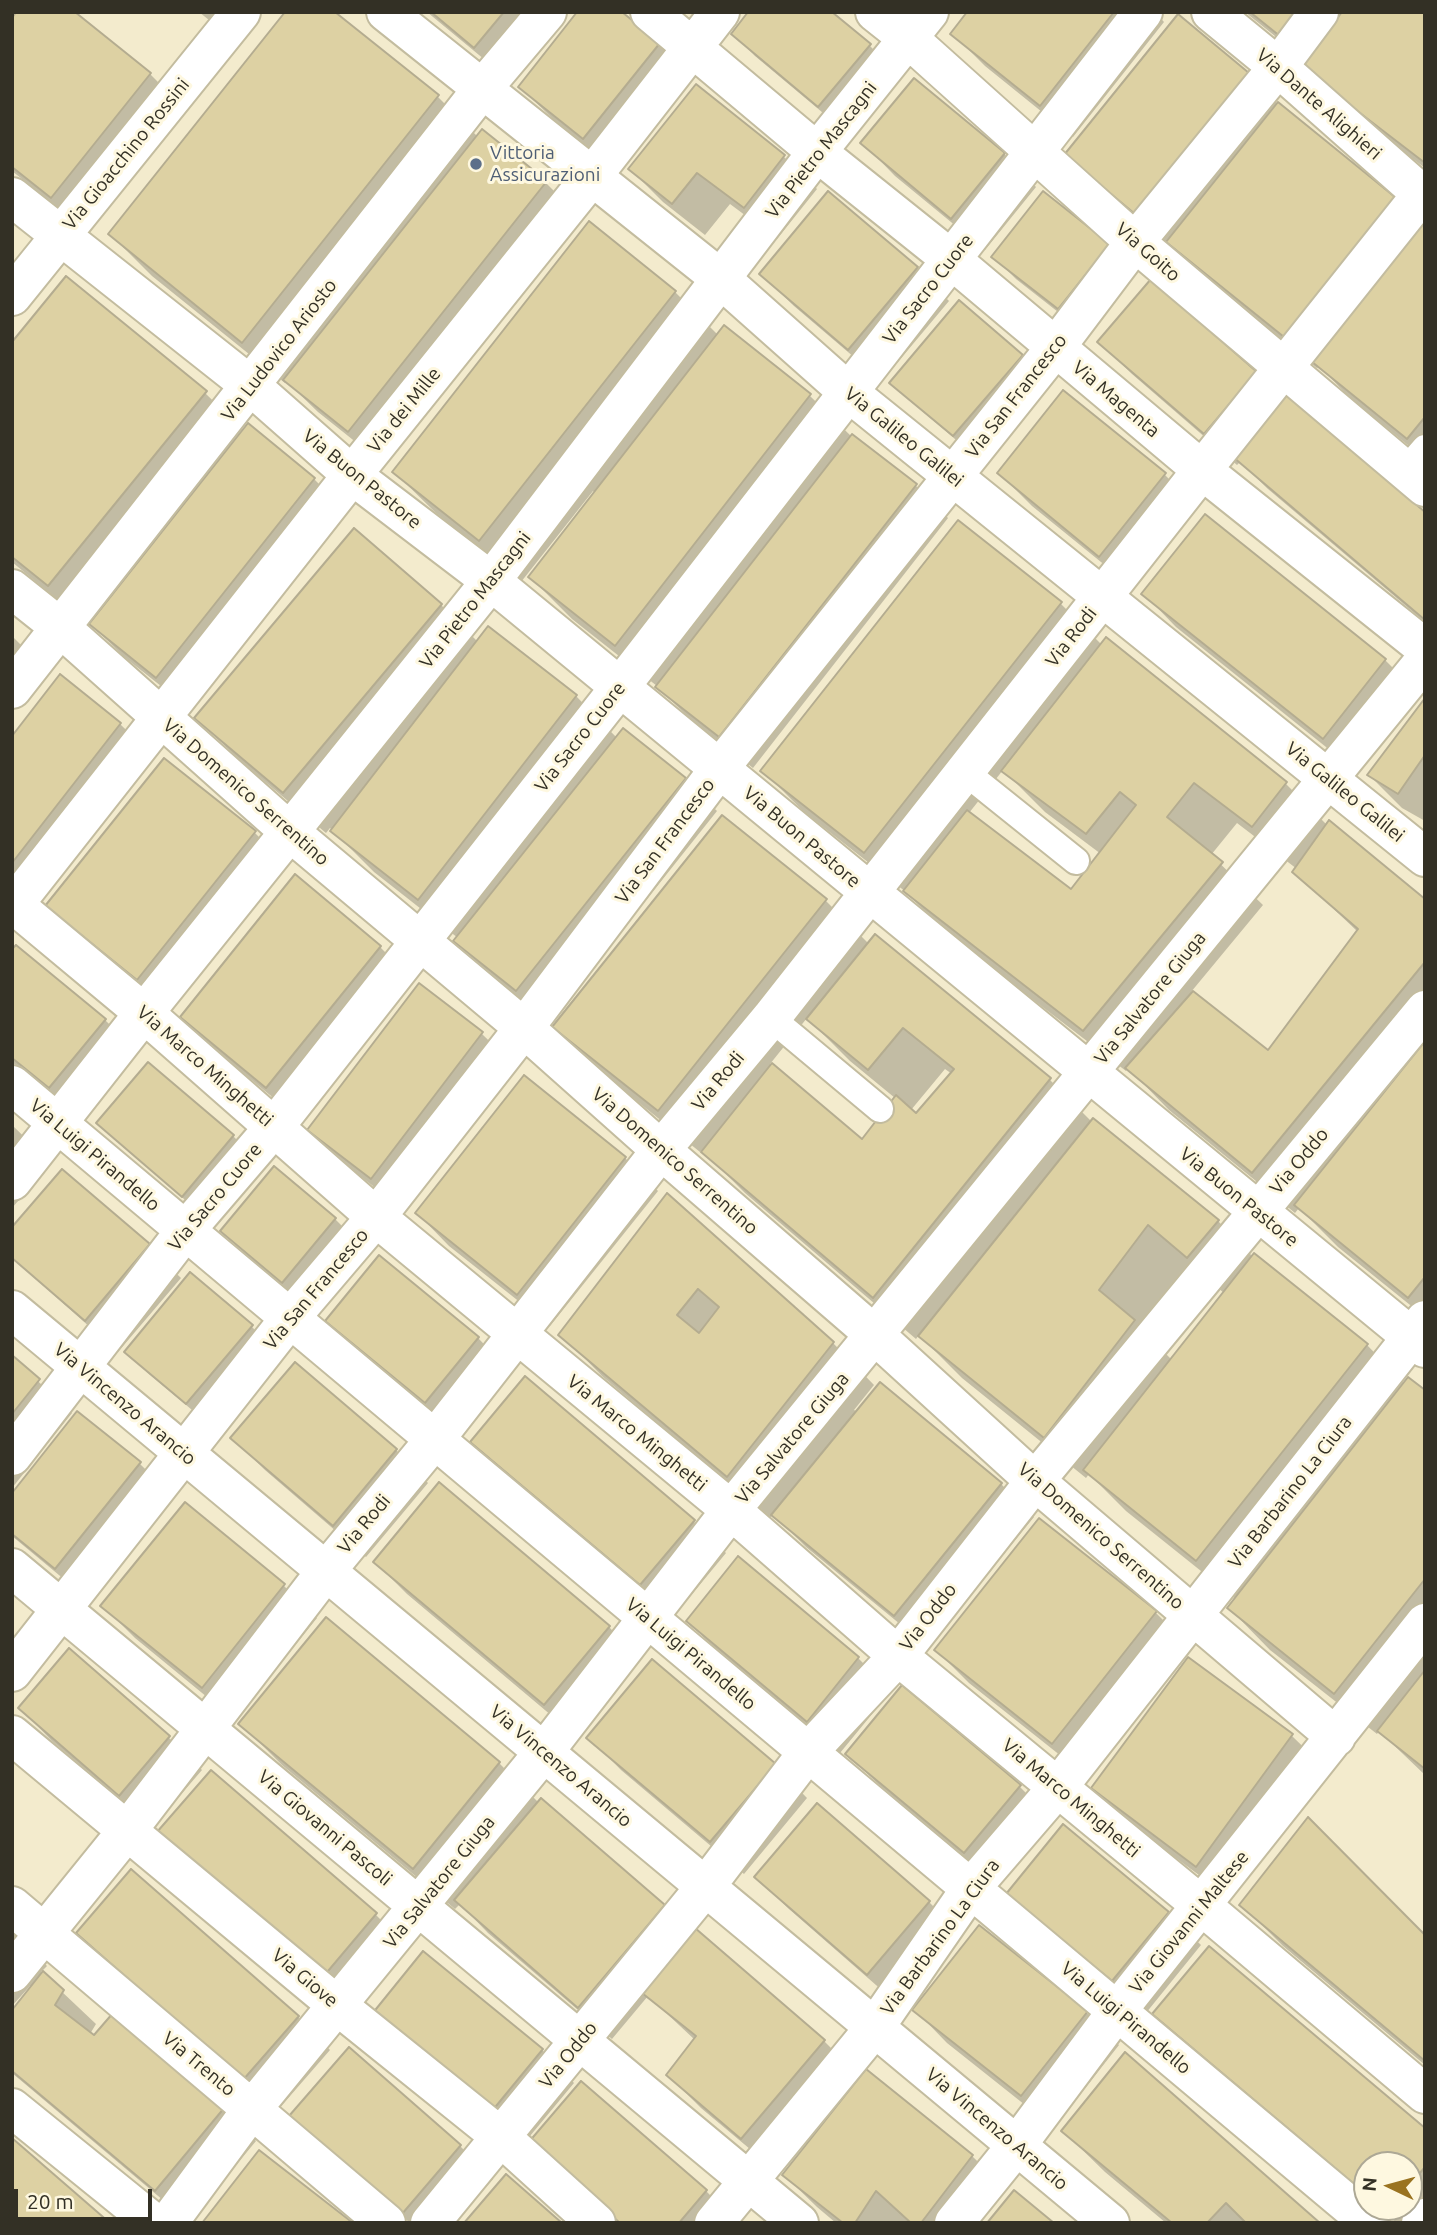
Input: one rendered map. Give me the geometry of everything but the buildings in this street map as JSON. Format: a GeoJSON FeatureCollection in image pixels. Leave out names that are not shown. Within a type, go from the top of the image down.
{"type":"FeatureCollection","features":[{"type":"Feature","properties":{"kind":"street","name":"Via Gioacchino Rossini"},"geometry":{"type":"LineString","coordinates":[[12,296],[241,12]]}},
{"type":"Feature","properties":{"kind":"street","name":"Via Galileo Galilei"},"geometry":{"type":"LineString","coordinates":[[386,12],[721,279],[847,391],[1425,857]]}},
{"type":"Feature","properties":{"kind":"street","name":"Via Ludovico Ariosto"},"geometry":{"type":"LineString","coordinates":[[12,689],[482,89],[547,12]]}},
{"type":"Feature","properties":{"kind":"street","name":"Via Magenta"},"geometry":{"type":"LineString","coordinates":[[650,12],[1202,470],[1425,648]]}},
{"type":"Feature","properties":{"kind":"street","name":"Via dei Mille"},"geometry":{"type":"LineString","coordinates":[[13,905],[352,475],[593,176],[720,12]]}},
{"type":"Feature","properties":{"kind":"street","name":"Via Goito"},"geometry":{"type":"LineString","coordinates":[[875,12],[919,26],[1033,152],[1284,368],[1418,469]]}},
{"type":"Feature","properties":{"kind":"street","name":"Via Sacro Cuore"},"geometry":{"type":"LineString","coordinates":[[12,1456],[186,1231],[275,1126],[620,687],[1143,12]]}},
{"type":"Feature","properties":{"kind":"street","name":"Via Dante Alighieri"},"geometry":{"type":"LineString","coordinates":[[1211,12],[1424,194]]}},
{"type":"Feature","properties":{"kind":"street","name":"Via San Francesco"},"geometry":{"type":"LineString","coordinates":[[12,1672],[290,1318],[376,1217],[524,1028],[719,769],[1319,12]]}},
{"type":"Feature","properties":{"kind":"street","name":"Via Pietro Mascagni"},"geometry":{"type":"LineString","coordinates":[[12,1181],[491,581],[817,152],[919,26]]}},
{"type":"Feature","properties":{"kind":"street","name":"Via Rodi"},"geometry":{"type":"LineString","coordinates":[[12,1973],[127,1831],[326,1571],[518,1335],[661,1150],[771,1018],[1202,470],[1424,194]]}},
{"type":"Feature","properties":{"kind":"street","name":"Via Buon Pastore"},"geometry":{"type":"LineString","coordinates":[[12,197],[251,386],[352,475],[491,581],[1257,1211],[1420,1335]]}},
{"type":"Feature","properties":{"kind":"street","name":"Via Domenico Serrentino"},"geometry":{"type":"LineString","coordinates":[[12,589],[61,628],[290,832],[524,1028],[876,1336],[1035,1481],[1336,1737]]}},
{"type":"Feature","properties":{"kind":"street","name":"Via Salvatore Giuga"},"geometry":{"type":"LineString","coordinates":[[168,2223],[252,2109],[544,1752],[732,1510],[1425,660]]}},
{"type":"Feature","properties":{"kind":"street","name":"Via Marco Minghetti"},"geometry":{"type":"LineString","coordinates":[[13,905],[144,1013],[376,1217],[732,1510],[898,1656],[1425,2094]]}},
{"type":"Feature","properties":{"kind":"street","name":"Via Oddo"},"geometry":{"type":"LineString","coordinates":[[430,2223],[705,1886],[808,1752],[898,1656],[1035,1481],[1425,1010]]}},
{"type":"Feature","properties":{"kind":"street","name":"Via Luigi Pirandello"},"geometry":{"type":"LineString","coordinates":[[12,1085],[1370,2223]]}},
{"type":"Feature","properties":{"kind":"street","name":"Via Vincenzo Arancio"},"geometry":{"type":"LineString","coordinates":[[12,1310],[1110,2223]]}},
{"type":"Feature","properties":{"kind":"street","name":"Via Barbarino La Ciura"},"geometry":{"type":"LineString","coordinates":[[714,2223],[875,2027],[971,1888],[1058,1787],[1420,1335]]}},
{"type":"Feature","properties":{"kind":"street","name":"Via Giovanni Pascoli"},"geometry":{"type":"LineString","coordinates":[[12,1568],[799,2223]]}},
{"type":"Feature","properties":{"kind":"street","name":"Via Giovanni Maltese"},"geometry":{"type":"LineString","coordinates":[[954,2223],[1017,2145],[1117,2011],[1425,1623]]}},
{"type":"Feature","properties":{"kind":"street","name":"Via Giove"},"geometry":{"type":"LineString","coordinates":[[12,1735],[338,2006],[501,2137],[596,2223]]}},
{"type":"Feature","properties":{"kind":"street","name":"Via Trento"},"geometry":{"type":"LineString","coordinates":[[12,1906],[386,2223]]}},
{"type":"Feature","properties":{"kind":"street"},"geometry":{"type":"LineString","coordinates":[[12,2108],[154,2223]]}},
{"type":"Feature","properties":{"kind":"street"},"geometry":{"type":"LineString","coordinates":[[1421,2223],[1425,2218]]}},
{"type":"Feature","properties":{"kind":"lane"},"geometry":{"type":"LineString","coordinates":[[965,772],[1076,861]]}},
{"type":"Feature","properties":{"kind":"lane"},"geometry":{"type":"LineString","coordinates":[[771,1018],[880,1109]]}},
{"type":"Feature","properties":{"kind":"place","name":"Vittoria Assicurazioni"},"geometry":{"type":"Point","coordinates":[476,164]}}]}
